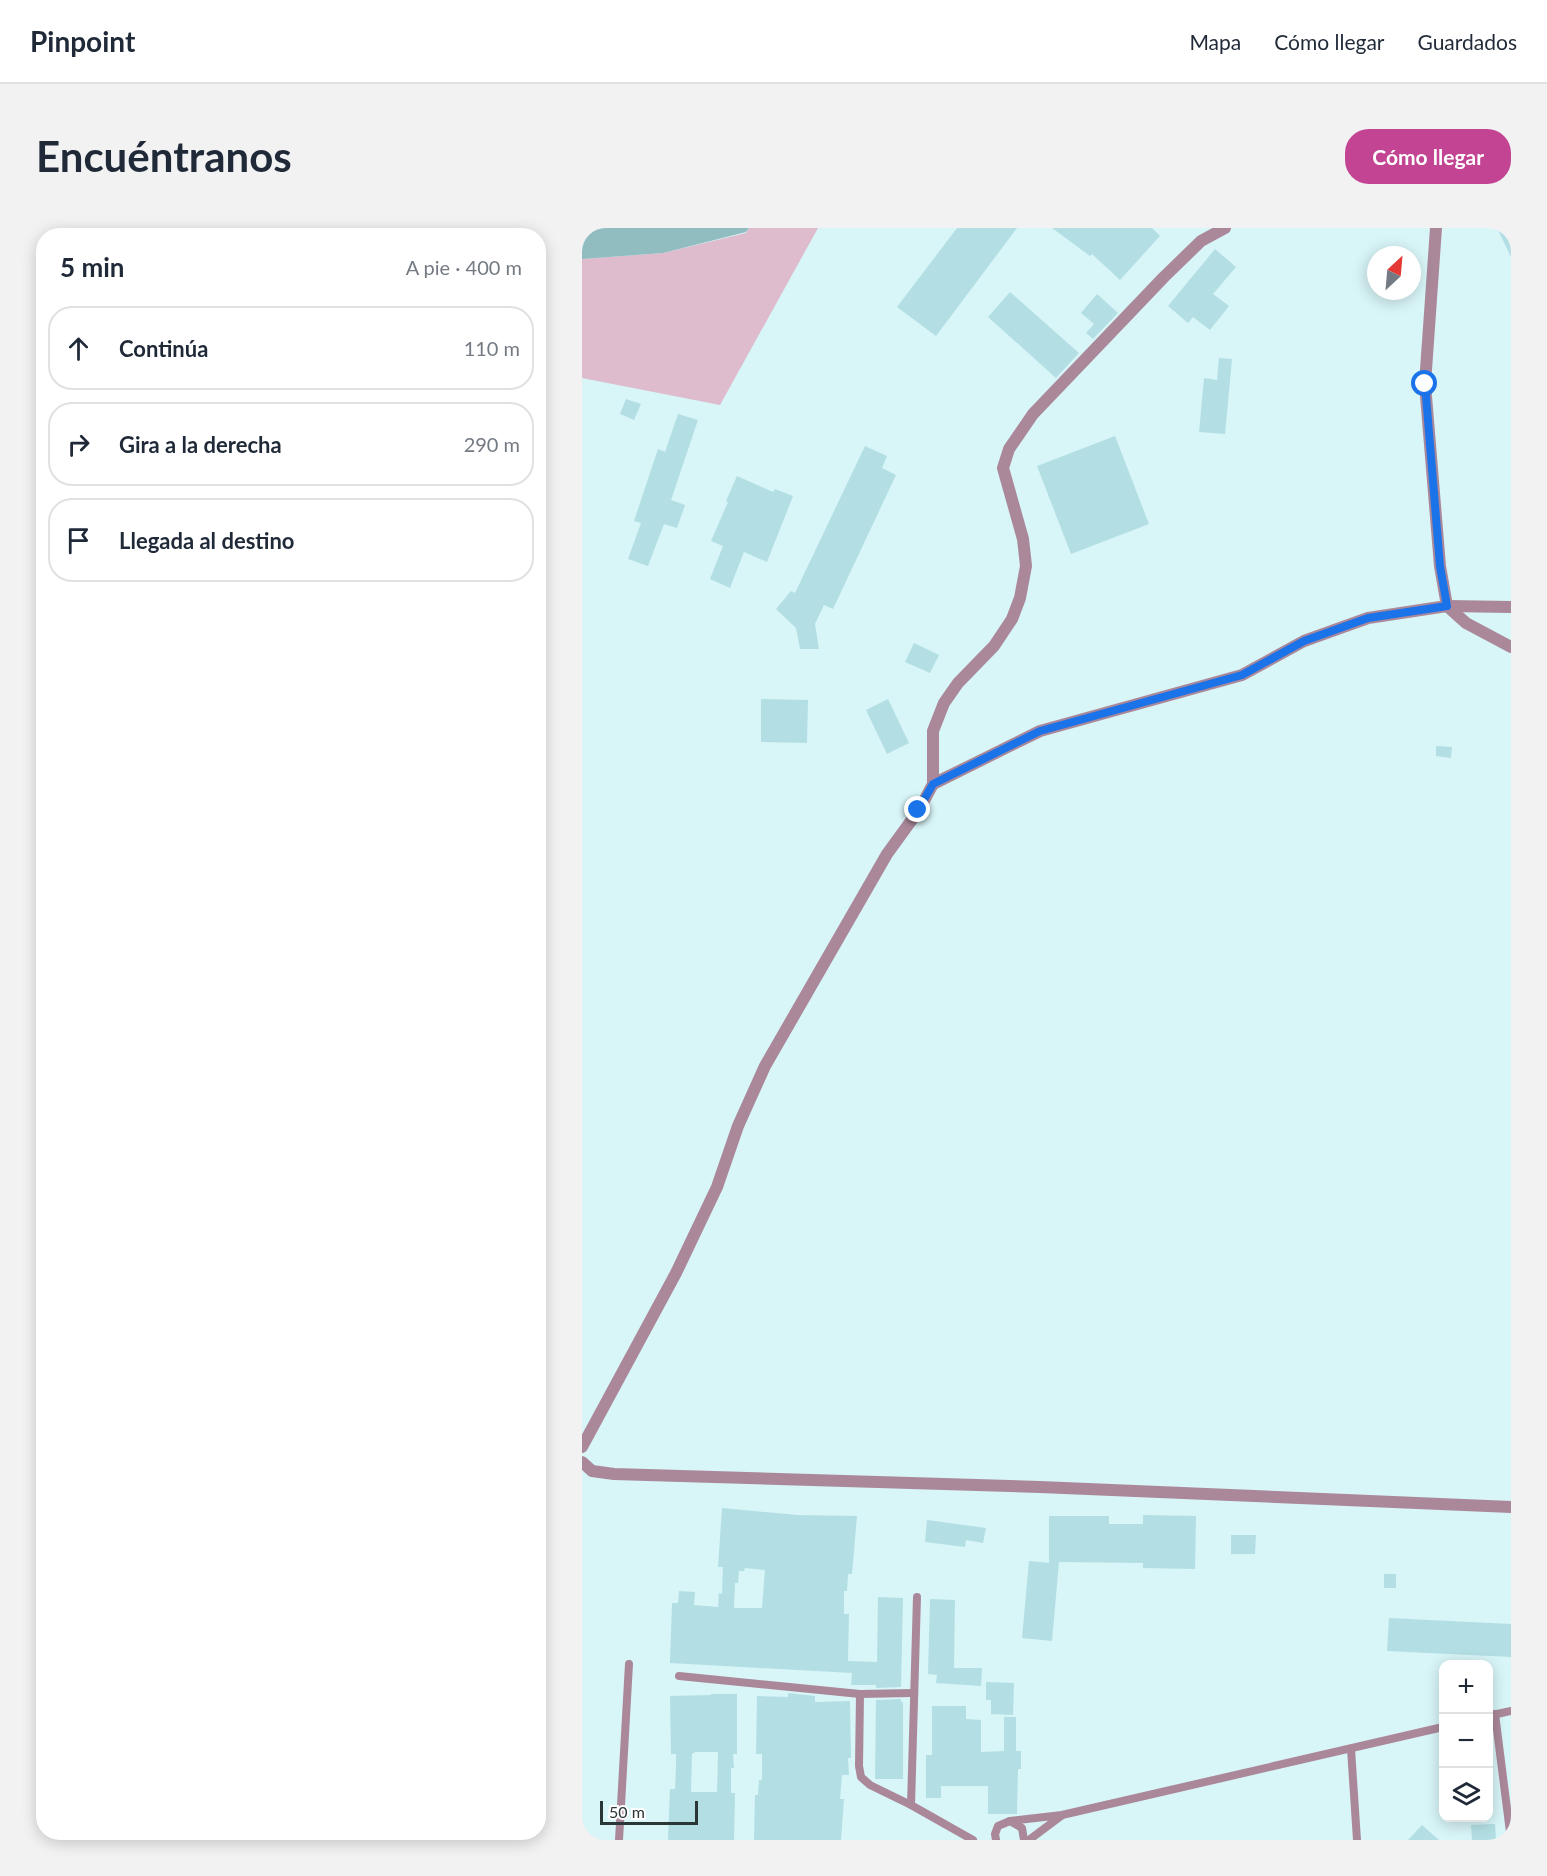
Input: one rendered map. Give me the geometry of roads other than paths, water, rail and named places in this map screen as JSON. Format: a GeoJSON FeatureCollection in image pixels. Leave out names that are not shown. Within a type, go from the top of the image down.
{"type":"FeatureCollection","features":[{"type":"Feature","properties":{"kind":"street"},"geometry":{"type":"LineString","coordinates":[[582,1447],[676,1273],[717,1187],[738,1126],[765,1066],[887,854],[933,784],[933,731],[944,703],[958,682],[994,646],[1012,619],[1020,598],[1026,566],[1023,539],[1002,468],[1009,449],[1033,414],[1164,276],[1201,242],[1225,228]]}},
{"type":"Feature","properties":{"kind":"street"},"geometry":{"type":"LineString","coordinates":[[1436,228],[1425,384],[1440,566],[1447,606],[1466,623],[1511,647]]}},
{"type":"Feature","properties":{"kind":"street"},"geometry":{"type":"LineString","coordinates":[[933,784],[1040,731],[1242,675],[1304,641],[1368,618],[1447,606],[1511,607]]}},
{"type":"Feature","properties":{"kind":"street"},"geometry":{"type":"LineString","coordinates":[[582,1462],[592,1471],[614,1474],[1040,1487],[1511,1507]]}},
{"type":"Feature","properties":{"kind":"lane"},"geometry":{"type":"LineString","coordinates":[[911,1805],[917,1597]]}},
{"type":"Feature","properties":{"kind":"lane"},"geometry":{"type":"LineString","coordinates":[[619,1840],[629,1664]]}},
{"type":"Feature","properties":{"kind":"lane"},"geometry":{"type":"LineString","coordinates":[[679,1676],[860,1694],[914,1694]]}},
{"type":"Feature","properties":{"kind":"lane"},"geometry":{"type":"LineString","coordinates":[[860,1694],[859,1766],[861,1777],[870,1785],[973,1840]]}},
{"type":"Feature","properties":{"kind":"lane"},"geometry":{"type":"LineString","coordinates":[[1493,1715],[1511,1710]]}},
{"type":"Feature","properties":{"kind":"lane"},"geometry":{"type":"LineString","coordinates":[[1493,1722],[1511,1840]]}},
{"type":"Feature","properties":{"kind":"lane"},"geometry":{"type":"LineString","coordinates":[[992,1839],[998,1826],[1010,1821],[1062,1815],[1439,1728]]}},
{"type":"Feature","properties":{"kind":"lane"},"geometry":{"type":"LineString","coordinates":[[1352,1749],[1357,1840]]}},
{"type":"Feature","properties":{"kind":"lane"},"geometry":{"type":"LineString","coordinates":[[1029,1840],[1062,1815]]}},
{"type":"Feature","properties":{"kind":"lane"},"geometry":{"type":"LineString","coordinates":[[1010,1821],[1022,1827],[1024,1840]]}},
{"type":"Feature","properties":{"kind":"water"},"geometry":{"type":"Polygon","coordinates":[[[582,228],[749,228],[746,232],[663,253],[582,259],[582,228]]]}}]}
